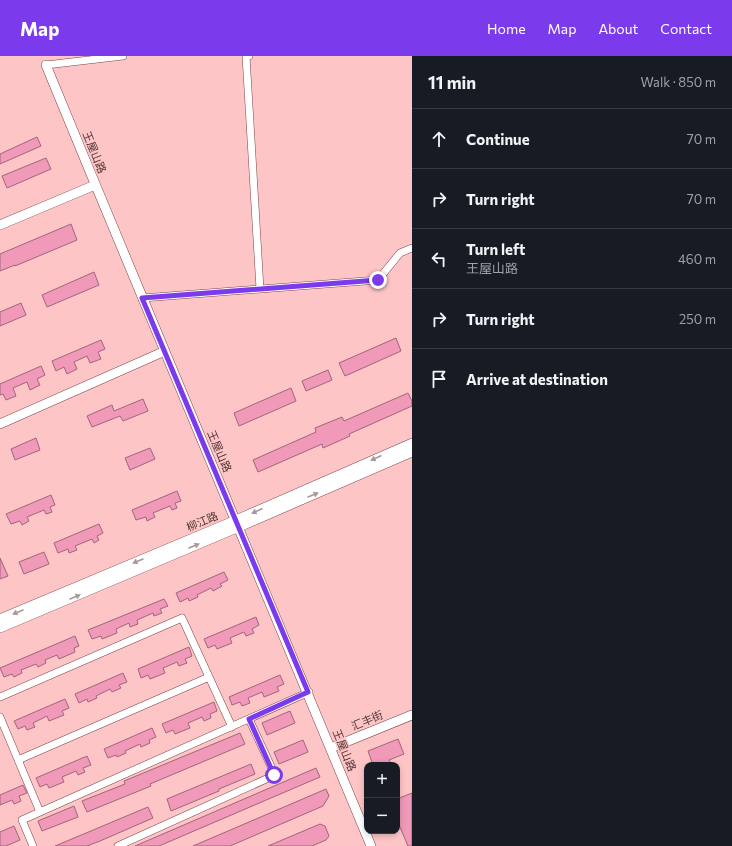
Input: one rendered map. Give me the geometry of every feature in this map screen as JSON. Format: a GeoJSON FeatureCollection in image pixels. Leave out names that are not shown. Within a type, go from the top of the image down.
{"type":"FeatureCollection","features":[{"type":"Feature","properties":{"kind":"street"},"geometry":{"type":"LineString","coordinates":[[46,65],[122,56]]}},
{"type":"Feature","properties":{"kind":"street"},"geometry":{"type":"LineString","coordinates":[[247,56],[260,289]]}},
{"type":"Feature","properties":{"kind":"street","name":"王屋山路"},"geometry":{"type":"LineString","coordinates":[[46,65],[371,846]]}},
{"type":"Feature","properties":{"kind":"street"},"geometry":{"type":"LineString","coordinates":[[0,225],[95,185]]}},
{"type":"Feature","properties":{"kind":"street"},"geometry":{"type":"LineString","coordinates":[[142,298],[378,280],[400,252],[412,248]]}},
{"type":"Feature","properties":{"kind":"street"},"geometry":{"type":"LineString","coordinates":[[0,424],[165,351]]}},
{"type":"Feature","properties":{"kind":"street","name":"柳江路"},"geometry":{"type":"LineString","coordinates":[[0,628],[238,524],[412,443]]}},
{"type":"Feature","properties":{"kind":"street","name":"柳江路"},"geometry":{"type":"LineString","coordinates":[[0,619],[238,524],[412,452]]}},
{"type":"Feature","properties":{"kind":"street"},"geometry":{"type":"LineString","coordinates":[[0,697],[182,618],[232,726]]}},
{"type":"Feature","properties":{"kind":"street"},"geometry":{"type":"LineString","coordinates":[[18,760],[209,677]]}},
{"type":"Feature","properties":{"kind":"street"},"geometry":{"type":"LineString","coordinates":[[33,846],[22,820],[308,692]]}},
{"type":"Feature","properties":{"kind":"street","name":"汇丰街"},"geometry":{"type":"LineString","coordinates":[[331,748],[412,715]]}},
{"type":"Feature","properties":{"kind":"street"},"geometry":{"type":"LineString","coordinates":[[0,717],[40,812]]}},
{"type":"Feature","properties":{"kind":"street"},"geometry":{"type":"LineString","coordinates":[[118,846],[274,775],[249,719]]}},
{"type":"Feature","properties":{"kind":"building"},"geometry":{"type":"Polygon","coordinates":[[[37,137],[41,146],[0,164],[0,154],[37,137]]]}},
{"type":"Feature","properties":{"kind":"building"},"geometry":{"type":"Polygon","coordinates":[[[46,158],[51,169],[7,188],[2,176],[46,158]]]}},
{"type":"Feature","properties":{"kind":"building"},"geometry":{"type":"Polygon","coordinates":[[[71,224],[77,240],[0,271],[0,254],[71,224]]]}},
{"type":"Feature","properties":{"kind":"building"},"geometry":{"type":"Polygon","coordinates":[[[94,272],[99,285],[47,307],[42,295],[94,272]]]}},
{"type":"Feature","properties":{"kind":"building"},"geometry":{"type":"Polygon","coordinates":[[[21,303],[26,315],[0,326],[0,312],[21,303]]]}},
{"type":"Feature","properties":{"kind":"building"},"geometry":{"type":"Polygon","coordinates":[[[396,338],[401,351],[345,376],[339,363],[396,338]]]}},
{"type":"Feature","properties":{"kind":"building"},"geometry":{"type":"Polygon","coordinates":[[[101,340],[105,349],[98,352],[101,359],[90,363],[87,356],[74,362],[77,369],[67,374],[64,367],[56,371],[52,361],[101,340]]]}},
{"type":"Feature","properties":{"kind":"building"},"geometry":{"type":"Polygon","coordinates":[[[41,366],[45,375],[37,379],[40,385],[30,390],[27,382],[13,388],[16,396],[6,400],[3,394],[0,395],[0,384],[41,366]]]}},
{"type":"Feature","properties":{"kind":"building"},"geometry":{"type":"Polygon","coordinates":[[[328,370],[332,380],[306,391],[302,381],[328,370]]]}},
{"type":"Feature","properties":{"kind":"building"},"geometry":{"type":"Polygon","coordinates":[[[291,388],[296,401],[239,426],[234,413],[291,388]]]}},
{"type":"Feature","properties":{"kind":"building"},"geometry":{"type":"Polygon","coordinates":[[[408,393],[412,401],[412,406],[349,434],[350,436],[323,448],[322,444],[258,472],[253,460],[316,432],[315,428],[342,417],[344,421],[408,393]]]}},
{"type":"Feature","properties":{"kind":"building"},"geometry":{"type":"Polygon","coordinates":[[[143,399],[148,411],[123,421],[120,416],[92,427],[87,416],[112,405],[114,411],[143,399]]]}},
{"type":"Feature","properties":{"kind":"building"},"geometry":{"type":"Polygon","coordinates":[[[36,438],[40,450],[15,460],[11,449],[36,438]]]}},
{"type":"Feature","properties":{"kind":"building"},"geometry":{"type":"Polygon","coordinates":[[[150,448],[155,459],[130,470],[125,458],[150,448]]]}},
{"type":"Feature","properties":{"kind":"building"},"geometry":{"type":"Polygon","coordinates":[[[177,491],[181,501],[175,503],[177,508],[172,510],[170,506],[153,513],[155,517],[147,521],[146,517],[136,520],[132,510],[177,491]]]}},
{"type":"Feature","properties":{"kind":"building"},"geometry":{"type":"Polygon","coordinates":[[[51,495],[55,505],[50,507],[52,512],[46,514],[44,510],[27,517],[29,521],[22,525],[20,521],[11,524],[6,514],[51,495]]]}},
{"type":"Feature","properties":{"kind":"building"},"geometry":{"type":"Polygon","coordinates":[[[99,524],[103,533],[97,536],[99,540],[94,543],[92,539],[75,546],[77,550],[69,553],[68,549],[58,553],[54,543],[99,524]]]}},
{"type":"Feature","properties":{"kind":"building"},"geometry":{"type":"Polygon","coordinates":[[[44,552],[49,564],[24,574],[19,562],[44,552]]]}},
{"type":"Feature","properties":{"kind":"building"},"geometry":{"type":"Polygon","coordinates":[[[0,558],[8,576],[0,579],[0,558]]]}},
{"type":"Feature","properties":{"kind":"building"},"geometry":{"type":"Polygon","coordinates":[[[224,572],[228,580],[220,584],[222,586],[213,591],[211,588],[189,601],[188,598],[180,602],[176,593],[224,572]]]}},
{"type":"Feature","properties":{"kind":"building"},"geometry":{"type":"Polygon","coordinates":[[[164,599],[168,606],[160,609],[162,613],[154,616],[153,613],[137,620],[138,624],[130,627],[129,623],[116,629],[117,633],[102,639],[101,636],[92,639],[88,630],[164,599]]]}},
{"type":"Feature","properties":{"kind":"building"},"geometry":{"type":"Polygon","coordinates":[[[256,617],[259,625],[252,629],[254,633],[246,636],[244,632],[230,638],[232,643],[217,649],[215,645],[208,648],[204,639],[256,617]]]}},
{"type":"Feature","properties":{"kind":"building"},"geometry":{"type":"Polygon","coordinates":[[[75,636],[79,646],[74,648],[75,652],[59,659],[57,655],[45,660],[46,663],[38,667],[36,664],[21,670],[22,673],[14,677],[12,674],[4,677],[0,668],[75,636]]]}},
{"type":"Feature","properties":{"kind":"building"},"geometry":{"type":"Polygon","coordinates":[[[189,647],[192,656],[185,659],[187,663],[179,666],[177,662],[163,668],[165,673],[150,679],[148,675],[141,678],[138,669],[189,647]]]}},
{"type":"Feature","properties":{"kind":"building"},"geometry":{"type":"Polygon","coordinates":[[[123,673],[127,682],[119,685],[121,688],[112,692],[110,689],[96,696],[97,698],[88,702],[87,699],[79,703],[75,694],[123,673]]]}},
{"type":"Feature","properties":{"kind":"building"},"geometry":{"type":"Polygon","coordinates":[[[280,675],[284,684],[277,687],[279,691],[264,697],[262,692],[248,698],[250,703],[242,706],[240,702],[232,705],[229,697],[280,675]]]}},
{"type":"Feature","properties":{"kind":"building"},"geometry":{"type":"Polygon","coordinates":[[[65,699],[69,708],[62,711],[64,715],[49,721],[47,716],[33,723],[35,727],[27,730],[25,726],[18,729],[14,721],[65,699]]]}},
{"type":"Feature","properties":{"kind":"building"},"geometry":{"type":"Polygon","coordinates":[[[214,702],[217,711],[210,714],[211,718],[204,721],[202,717],[188,723],[190,728],[175,734],[173,730],[166,733],[162,724],[214,702]]]}},
{"type":"Feature","properties":{"kind":"building"},"geometry":{"type":"Polygon","coordinates":[[[290,711],[295,723],[267,735],[262,723],[290,711]]]}},
{"type":"Feature","properties":{"kind":"building"},"geometry":{"type":"Polygon","coordinates":[[[152,728],[156,737],[149,740],[150,743],[141,747],[140,744],[125,751],[126,753],[117,757],[116,755],[108,758],[104,749],[152,728]]]}},
{"type":"Feature","properties":{"kind":"building"},"geometry":{"type":"Polygon","coordinates":[[[240,733],[245,744],[150,784],[151,786],[87,812],[82,801],[125,784],[124,781],[240,733]]]}},
{"type":"Feature","properties":{"kind":"building"},"geometry":{"type":"Polygon","coordinates":[[[398,739],[404,754],[389,760],[390,762],[372,762],[368,751],[398,739]]]}},
{"type":"Feature","properties":{"kind":"building"},"geometry":{"type":"Polygon","coordinates":[[[303,740],[308,752],[279,764],[274,752],[303,740]]]}},
{"type":"Feature","properties":{"kind":"building"},"geometry":{"type":"Polygon","coordinates":[[[87,756],[91,765],[83,768],[85,772],[78,775],[76,771],[62,777],[64,782],[49,788],[47,784],[40,787],[36,778],[87,756]]]}},
{"type":"Feature","properties":{"kind":"building"},"geometry":{"type":"Polygon","coordinates":[[[251,764],[255,774],[171,811],[167,799],[251,764]]]}},
{"type":"Feature","properties":{"kind":"building"},"geometry":{"type":"Polygon","coordinates":[[[316,768],[320,777],[159,846],[135,846],[316,768]]]}},
{"type":"Feature","properties":{"kind":"building"},"geometry":{"type":"Polygon","coordinates":[[[23,785],[27,793],[19,796],[21,801],[14,804],[12,800],[0,805],[0,795],[23,785]]]}},
{"type":"Feature","properties":{"kind":"building"},"geometry":{"type":"Polygon","coordinates":[[[326,789],[329,796],[323,806],[230,846],[193,846],[326,789]]]}},
{"type":"Feature","properties":{"kind":"building"},"geometry":{"type":"Polygon","coordinates":[[[412,793],[412,846],[408,846],[400,827],[400,798],[412,793]]]}},
{"type":"Feature","properties":{"kind":"building"},"geometry":{"type":"Polygon","coordinates":[[[74,806],[78,817],[42,831],[38,821],[74,806]]]}},
{"type":"Feature","properties":{"kind":"building"},"geometry":{"type":"Polygon","coordinates":[[[148,807],[153,818],[100,841],[87,846],[55,846],[148,807]]]}},
{"type":"Feature","properties":{"kind":"building"},"geometry":{"type":"Polygon","coordinates":[[[320,824],[325,826],[329,836],[326,840],[312,846],[268,846],[320,824]]]}},
{"type":"Feature","properties":{"kind":"building"},"geometry":{"type":"Polygon","coordinates":[[[14,826],[20,840],[6,846],[0,846],[0,832],[14,826]]]}},
{"type":"Feature","properties":{"kind":"route"},"geometry":{"type":"LineString","coordinates":[[274,775],[249,719],[308,692],[142,298],[378,280]]}}]}
